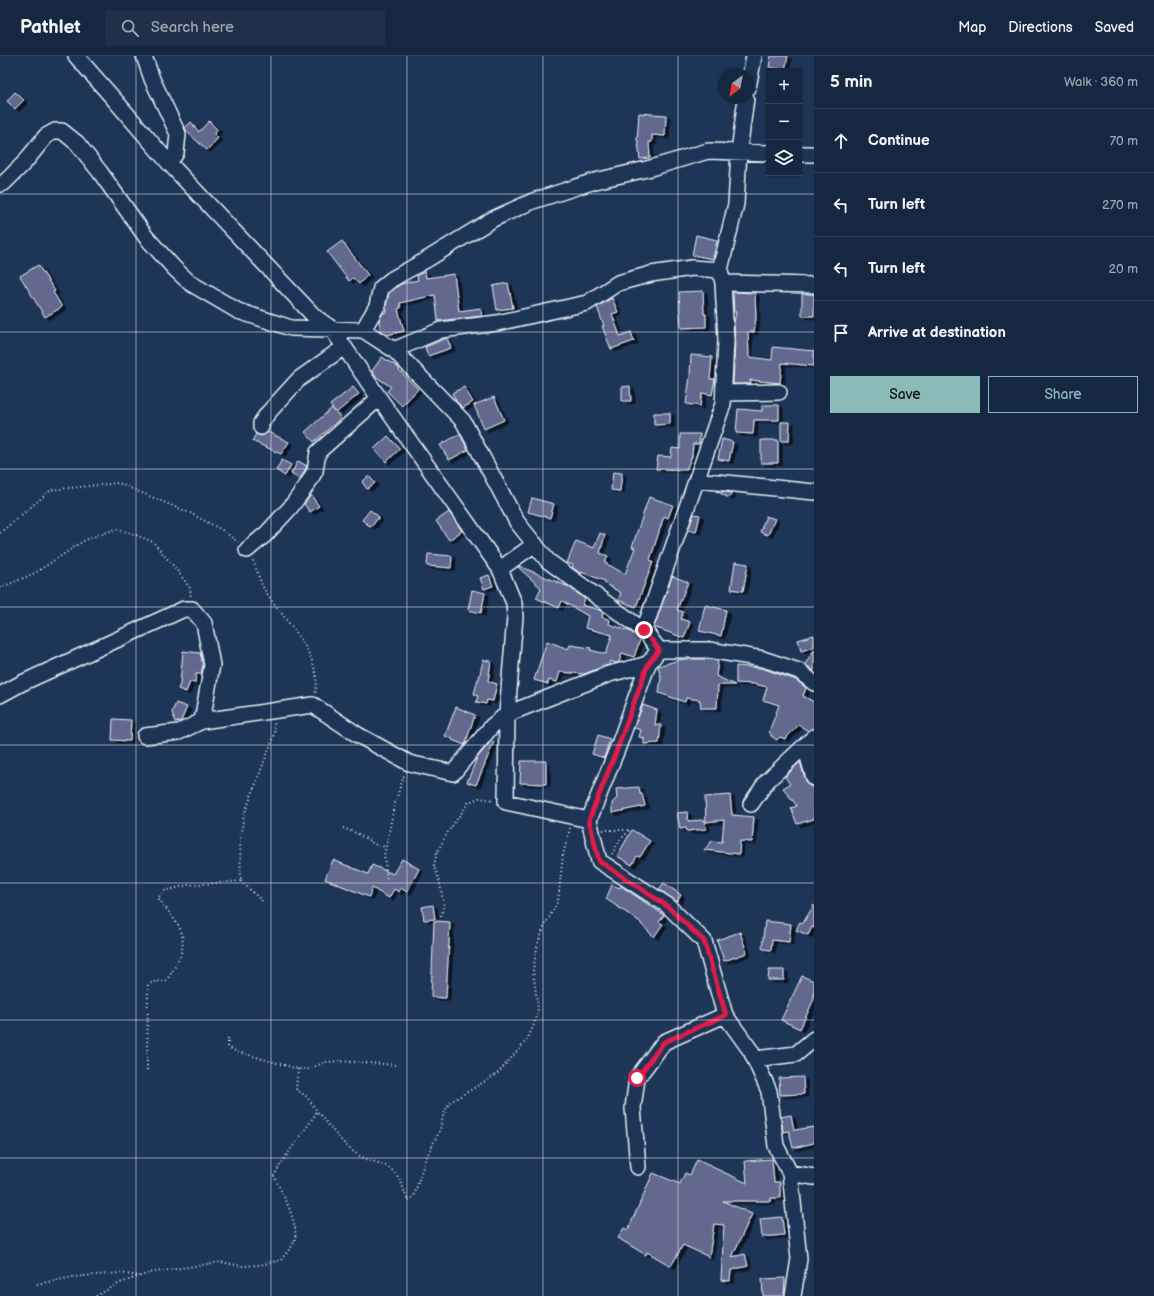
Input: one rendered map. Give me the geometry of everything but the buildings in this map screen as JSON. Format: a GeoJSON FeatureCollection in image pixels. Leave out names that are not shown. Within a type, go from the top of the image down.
{"type":"FeatureCollection","features":[{"type":"Feature","properties":{"kind":"street"},"geometry":{"type":"LineString","coordinates":[[76,56],[169,163],[314,316],[332,329],[500,569],[514,603],[515,617],[507,714],[506,802],[574,818],[590,825]]}},
{"type":"Feature","properties":{"kind":"street"},"geometry":{"type":"LineString","coordinates":[[144,56],[152,79],[178,134],[176,153],[169,163]]}},
{"type":"Feature","properties":{"kind":"street"},"geometry":{"type":"LineString","coordinates":[[752,68],[754,56]]}},
{"type":"Feature","properties":{"kind":"street"},"geometry":{"type":"LineString","coordinates":[[644,630],[723,404],[726,340],[722,276],[736,204],[739,152],[745,104]]}},
{"type":"Feature","properties":{"kind":"street"},"geometry":{"type":"LineString","coordinates":[[0,184],[4,183],[24,163],[46,136],[55,130],[62,131],[77,143],[100,172],[146,237],[190,283],[238,311],[291,328],[363,330],[394,350],[463,421],[517,522],[548,561],[644,630],[659,650]]}},
{"type":"Feature","properties":{"kind":"street"},"geometry":{"type":"LineString","coordinates":[[363,330],[377,306],[381,288],[392,279],[493,219],[533,201],[595,181],[651,168],[708,151],[766,153]]}},
{"type":"Feature","properties":{"kind":"street"},"geometry":{"type":"LineString","coordinates":[[802,154],[814,154]]}},
{"type":"Feature","properties":{"kind":"street"},"geometry":{"type":"LineString","coordinates":[[394,350],[441,330],[497,323],[587,303],[618,282],[651,274],[692,268],[722,276],[814,285]]}},
{"type":"Feature","properties":{"kind":"street"},"geometry":{"type":"LineString","coordinates":[[261,427],[261,423],[268,413],[299,379],[344,347]]}},
{"type":"Feature","properties":{"kind":"street"},"geometry":{"type":"LineString","coordinates":[[724,393],[779,392]]}},
{"type":"Feature","properties":{"kind":"street"},"geometry":{"type":"LineString","coordinates":[[247,550],[266,534],[290,508],[308,485],[315,471],[318,452],[379,398]]}},
{"type":"Feature","properties":{"kind":"street"},"geometry":{"type":"LineString","coordinates":[[697,480],[814,492]]}},
{"type":"Feature","properties":{"kind":"street"},"geometry":{"type":"LineString","coordinates":[[500,569],[535,544]]}},
{"type":"Feature","properties":{"kind":"street"},"geometry":{"type":"LineString","coordinates":[[0,695],[22,682],[184,609],[192,609],[204,623],[212,665],[202,721]]}},
{"type":"Feature","properties":{"kind":"street"},"geometry":{"type":"LineString","coordinates":[[659,650],[648,664],[590,825],[599,861],[667,906],[704,941],[726,1015],[751,1051],[770,1091],[776,1146],[790,1173],[799,1259],[793,1296]]}},
{"type":"Feature","properties":{"kind":"street"},"geometry":{"type":"LineString","coordinates":[[659,650],[709,650],[763,658],[799,671],[814,683]]}},
{"type":"Feature","properties":{"kind":"street"},"geometry":{"type":"LineString","coordinates":[[145,736],[179,732],[202,721],[313,705],[358,735],[409,763],[453,773],[492,726],[507,714],[609,674],[648,664]]}},
{"type":"Feature","properties":{"kind":"street"},"geometry":{"type":"LineString","coordinates":[[814,742],[808,757],[814,778]]}},
{"type":"Feature","properties":{"kind":"street"},"geometry":{"type":"LineString","coordinates":[[750,804],[767,782],[814,742]]}},
{"type":"Feature","properties":{"kind":"street"},"geometry":{"type":"LineString","coordinates":[[638,1166],[633,1108],[637,1078],[664,1042],[726,1015]]}},
{"type":"Feature","properties":{"kind":"street"},"geometry":{"type":"LineString","coordinates":[[755,1059],[796,1054],[814,1039]]}},
{"type":"Feature","properties":{"kind":"street"},"geometry":{"type":"LineString","coordinates":[[790,1173],[814,1177]]}},
{"type":"Feature","properties":{"kind":"path"},"geometry":{"type":"LineString","coordinates":[[0,534],[51,490],[118,483],[190,513],[222,530],[247,550],[263,586],[309,652],[317,674],[317,689],[313,705]]}},
{"type":"Feature","properties":{"kind":"path"},"geometry":{"type":"LineString","coordinates":[[0,588],[35,573],[85,540],[116,530],[131,533],[153,542],[190,588],[192,609]]}},
{"type":"Feature","properties":{"kind":"path"},"geometry":{"type":"LineString","coordinates":[[263,902],[241,881],[240,839],[244,816],[275,733],[274,711]]}},
{"type":"Feature","properties":{"kind":"path"},"geometry":{"type":"LineString","coordinates":[[387,878],[384,855],[394,806],[401,782],[409,763]]}},
{"type":"Feature","properties":{"kind":"path"},"geometry":{"type":"LineString","coordinates":[[441,916],[444,906],[440,884],[434,865],[437,852],[448,832],[469,802],[479,798],[506,802]]}},
{"type":"Feature","properties":{"kind":"path"},"geometry":{"type":"LineString","coordinates":[[298,1069],[296,1089],[307,1097],[346,1144],[362,1157],[381,1163],[396,1173],[402,1183],[403,1191],[408,1200],[414,1196],[425,1160],[440,1130],[443,1116],[449,1103],[497,1074],[527,1040],[534,1025],[538,1009],[533,970],[538,943],[545,925],[558,901],[563,855],[574,818]]}},
{"type":"Feature","properties":{"kind":"path"},"geometry":{"type":"LineString","coordinates":[[590,825],[630,830],[620,840],[612,852],[608,866]]}},
{"type":"Feature","properties":{"kind":"path"},"geometry":{"type":"LineString","coordinates":[[343,828],[358,834],[376,845],[386,847]]}},
{"type":"Feature","properties":{"kind":"path"},"geometry":{"type":"LineString","coordinates":[[148,1070],[148,985],[153,982],[166,981],[179,962],[182,945],[181,931],[158,898],[164,891],[188,885],[241,881]]}},
{"type":"Feature","properties":{"kind":"path"},"geometry":{"type":"LineString","coordinates":[[228,1038],[228,1046],[235,1051],[298,1069],[308,1069],[326,1062],[340,1061],[398,1065]]}},
{"type":"Feature","properties":{"kind":"path"},"geometry":{"type":"LineString","coordinates":[[96,1296],[120,1283],[150,1273],[221,1262],[241,1266],[281,1260],[295,1241],[295,1227],[289,1206],[274,1176],[288,1152],[306,1131],[318,1111]]}},
{"type":"Feature","properties":{"kind":"path"},"geometry":{"type":"LineString","coordinates":[[37,1284],[73,1277],[120,1273],[140,1276]]}},
{"type":"Feature","properties":{"kind":"route"},"geometry":{"type":"LineString","coordinates":[[637,1078],[664,1042],[726,1015],[704,941],[667,906],[599,861],[589,820],[618,747],[648,664],[659,650],[644,630]]}}]}
